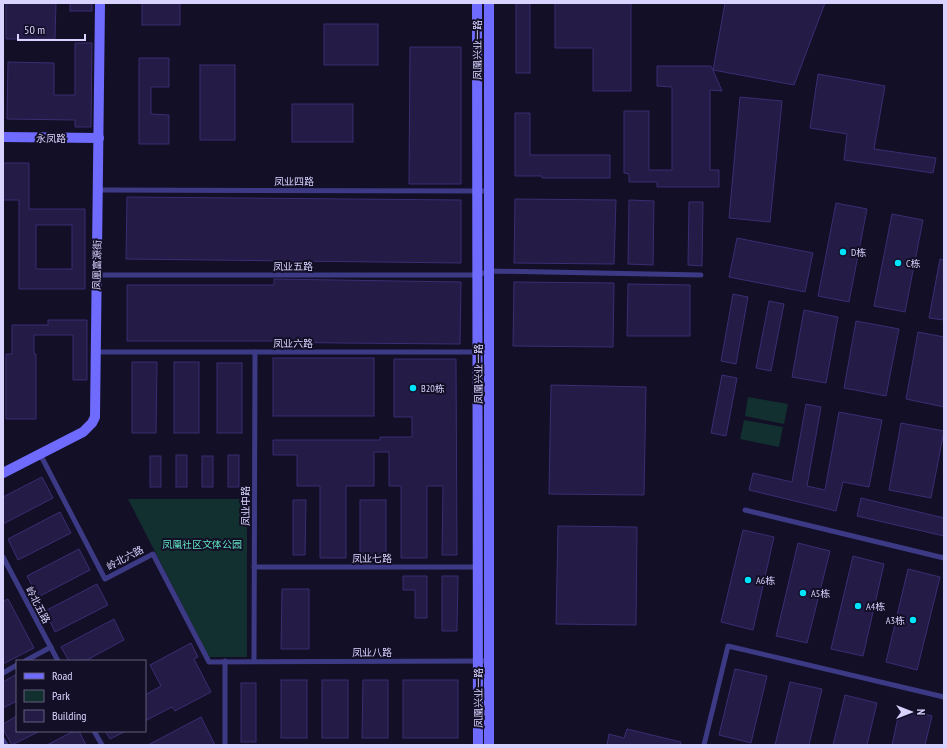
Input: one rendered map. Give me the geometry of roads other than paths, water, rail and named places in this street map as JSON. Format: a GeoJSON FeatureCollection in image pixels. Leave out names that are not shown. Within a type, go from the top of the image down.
{"type":"FeatureCollection","features":[{"type":"Feature","properties":{"kind":"street","name":"凤凰富源街"},"geometry":{"type":"LineString","coordinates":[[3,473],[83,432],[95,417],[100,3]]}},
{"type":"Feature","properties":{"kind":"street","name":"凤凰兴业一路"},"geometry":{"type":"LineString","coordinates":[[477,3],[478,745]]}},
{"type":"Feature","properties":{"kind":"street","name":"凤凰兴业一路"},"geometry":{"type":"LineString","coordinates":[[489,3],[489,745]]}},
{"type":"Feature","properties":{"kind":"street","name":"永凤路"},"geometry":{"type":"LineString","coordinates":[[3,138],[99,138]]}},
{"type":"Feature","properties":{"kind":"lane","name":"凤业四路"},"geometry":{"type":"LineString","coordinates":[[98,190],[489,191]]}},
{"type":"Feature","properties":{"kind":"lane","name":"凤业五路"},"geometry":{"type":"LineString","coordinates":[[97,275],[478,275],[489,271]]}},
{"type":"Feature","properties":{"kind":"lane"},"geometry":{"type":"LineString","coordinates":[[489,271],[701,275]]}},
{"type":"Feature","properties":{"kind":"lane","name":"凤业六路"},"geometry":{"type":"LineString","coordinates":[[96,352],[489,352]]}},
{"type":"Feature","properties":{"kind":"lane","name":"凤业中路"},"geometry":{"type":"LineString","coordinates":[[254,352],[254,661]]}},
{"type":"Feature","properties":{"kind":"lane","name":"岭北六路"},"geometry":{"type":"LineString","coordinates":[[40,454],[105,579],[153,554],[209,662],[254,661]]}},
{"type":"Feature","properties":{"kind":"lane"},"geometry":{"type":"LineString","coordinates":[[745,510],[944,558]]}},
{"type":"Feature","properties":{"kind":"lane","name":"岭北五路"},"geometry":{"type":"LineString","coordinates":[[3,557],[57,660]]}},
{"type":"Feature","properties":{"kind":"lane","name":"凤业七路"},"geometry":{"type":"LineString","coordinates":[[254,567],[489,567]]}},
{"type":"Feature","properties":{"kind":"lane"},"geometry":{"type":"LineString","coordinates":[[704,745],[728,646],[944,698]]}},
{"type":"Feature","properties":{"kind":"lane"},"geometry":{"type":"LineString","coordinates":[[27,660],[51,648]]}},
{"type":"Feature","properties":{"kind":"lane"},"geometry":{"type":"LineString","coordinates":[[225,661],[225,745]]}},
{"type":"Feature","properties":{"kind":"lane","name":"凤业八路"},"geometry":{"type":"LineString","coordinates":[[254,661],[489,661]]}},
{"type":"Feature","properties":{"kind":"lane"},"geometry":{"type":"LineString","coordinates":[[3,673],[16,666]]}},
{"type":"Feature","properties":{"kind":"lane"},"geometry":{"type":"LineString","coordinates":[[95,732],[102,745]]}},
{"type":"Feature","properties":{"kind":"lane"},"geometry":{"type":"LineString","coordinates":[[3,740],[6,745]]}},
{"type":"Feature","properties":{"kind":"place","name":"D栋"},"geometry":{"type":"Point","coordinates":[843,252]}},
{"type":"Feature","properties":{"kind":"place","name":"C栋"},"geometry":{"type":"Point","coordinates":[898,263]}},
{"type":"Feature","properties":{"kind":"place","name":"B20栋"},"geometry":{"type":"Point","coordinates":[413,388]}},
{"type":"Feature","properties":{"kind":"place","name":"A6栋"},"geometry":{"type":"Point","coordinates":[748,580]}},
{"type":"Feature","properties":{"kind":"place","name":"A5栋"},"geometry":{"type":"Point","coordinates":[803,593]}},
{"type":"Feature","properties":{"kind":"place","name":"A4栋"},"geometry":{"type":"Point","coordinates":[858,606]}},
{"type":"Feature","properties":{"kind":"place","name":"A3栋"},"geometry":{"type":"Point","coordinates":[913,620]}},
{"type":"Feature","properties":{"kind":"park label","name":"凤凰社区文体公园"},"geometry":{"type":"Point","coordinates":[202,544]}}]}
